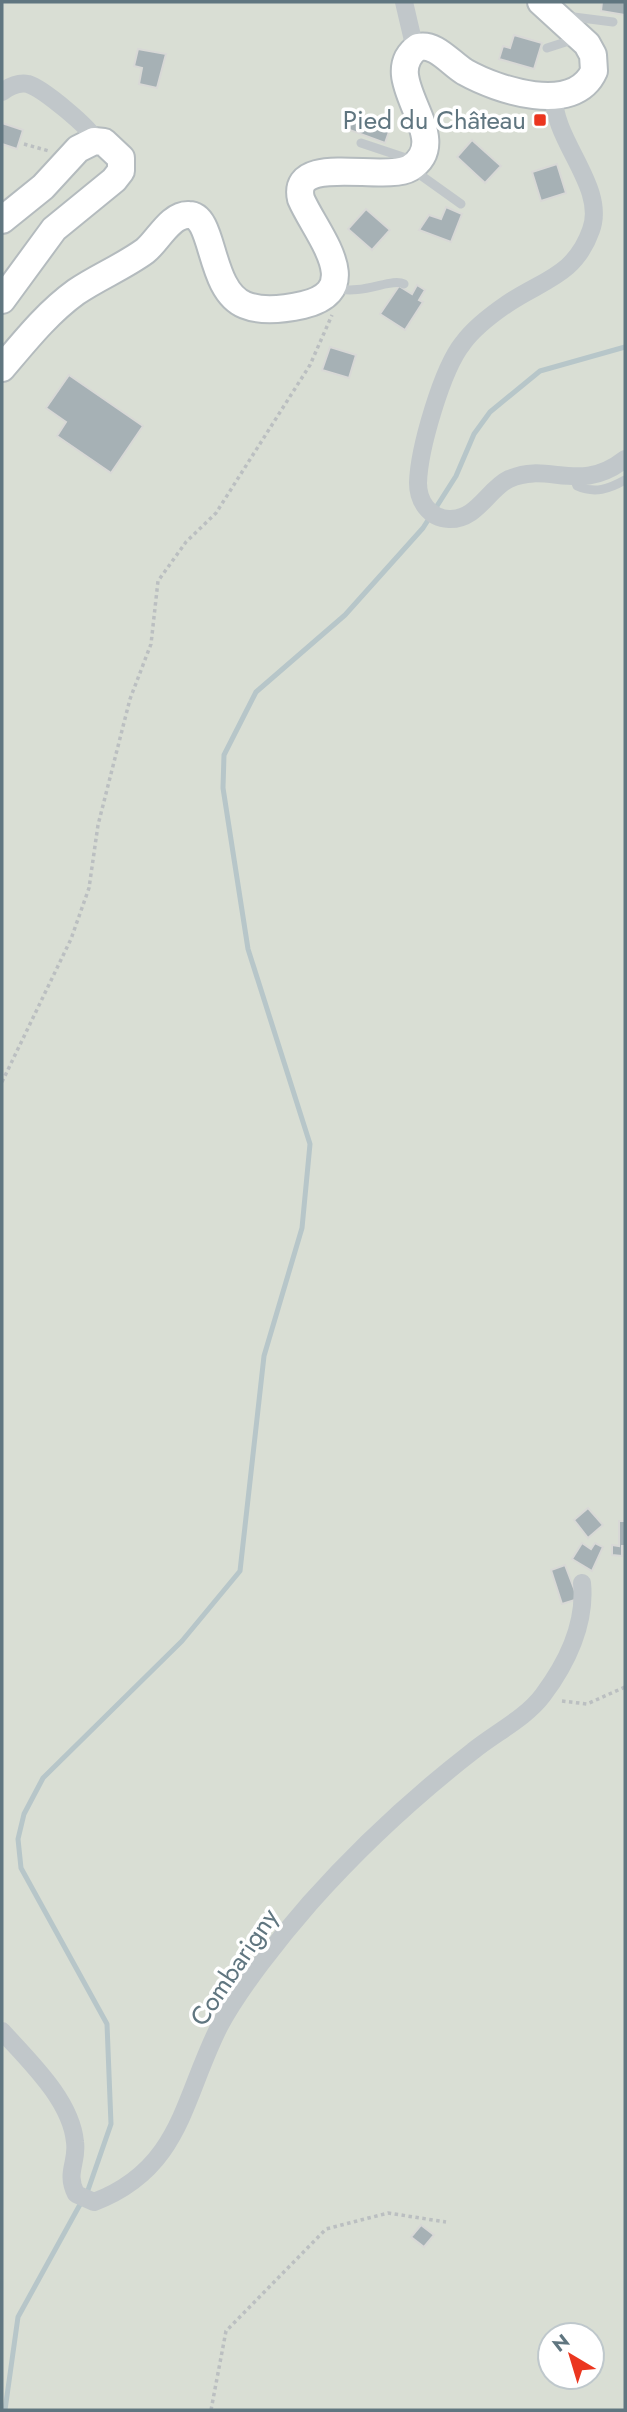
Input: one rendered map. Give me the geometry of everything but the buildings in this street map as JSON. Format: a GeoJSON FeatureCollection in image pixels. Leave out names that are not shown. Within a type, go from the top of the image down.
{"type":"FeatureCollection","features":[{"type":"Feature","properties":{"kind":"street"},"geometry":{"type":"LineString","coordinates":[[404,2],[415,49]]}},
{"type":"Feature","properties":{"kind":"street"},"geometry":{"type":"LineString","coordinates":[[2,368],[46,317],[66,300],[141,253],[174,220],[187,215],[196,216],[204,226],[219,278],[244,305],[258,309],[294,307],[318,301],[331,290],[335,271],[300,199],[302,184],[312,174],[322,171],[387,175],[413,165],[425,149],[425,135],[405,71],[407,58],[415,49],[430,47],[466,72],[501,88],[554,95],[580,88],[594,71],[593,55],[560,19]]}},
{"type":"Feature","properties":{"kind":"street"},"geometry":{"type":"LineString","coordinates":[[2,92],[16,84],[37,88],[89,130],[96,141]]}},
{"type":"Feature","properties":{"kind":"street"},"geometry":{"type":"LineString","coordinates":[[554,95],[556,119],[593,203],[591,230],[573,261],[558,276],[496,312],[458,350],[439,394],[425,441],[418,486],[420,500],[433,513],[453,519],[476,508],[511,478],[530,474],[574,478],[600,475],[625,459]]}},
{"type":"Feature","properties":{"kind":"street"},"geometry":{"type":"LineString","coordinates":[[2,220],[43,187],[78,149],[96,141],[108,144],[118,153],[122,162],[118,175],[54,229],[2,300]]}},
{"type":"Feature","properties":{"kind":"street","name":"Combarigny"},"geometry":{"type":"LineString","coordinates":[[2,2031],[32,2064],[68,2115],[76,2144],[69,2181],[76,2194],[94,2202],[120,2192],[159,2156],[185,2115],[220,2026],[309,1905],[406,1808],[542,1698],[575,1638],[584,1607],[582,1583]]}},
{"type":"Feature","properties":{"kind":"lane"},"geometry":{"type":"LineString","coordinates":[[547,48],[569,43],[560,19],[573,15],[613,22]]}},
{"type":"Feature","properties":{"kind":"lane"},"geometry":{"type":"LineString","coordinates":[[361,143],[405,156],[429,184],[461,204]]}},
{"type":"Feature","properties":{"kind":"lane"},"geometry":{"type":"LineString","coordinates":[[331,290],[350,292],[395,280],[404,284]]}},
{"type":"Feature","properties":{"kind":"lane"},"geometry":{"type":"LineString","coordinates":[[574,478],[577,486],[592,491],[625,480]]}},
{"type":"Feature","properties":{"kind":"path"},"geometry":{"type":"LineString","coordinates":[[2,1082],[71,939],[89,888],[98,825],[130,699],[151,644],[158,581],[186,542],[216,513],[310,365],[332,320],[331,290]]}},
{"type":"Feature","properties":{"kind":"path"},"geometry":{"type":"LineString","coordinates":[[542,1698],[587,1704],[625,1687]]}},
{"type":"Feature","properties":{"kind":"path"},"geometry":{"type":"LineString","coordinates":[[211,2410],[226,2331],[326,2229],[388,2213],[446,2221]]}},
{"type":"Feature","properties":{"kind":"shaded area"},"geometry":{"type":"Polygon","coordinates":[[[2,2],[625,2],[625,2410],[2,2410],[2,2]]]}},
{"type":"Feature","properties":{"kind":"waterway"},"geometry":{"type":"LineString","coordinates":[[5,2410],[18,2317],[88,2190],[111,2124],[107,2024],[21,1868],[18,1839],[24,1814],[43,1778],[182,1641],[240,1571],[264,1356],[302,1228],[310,1144],[248,949],[223,788],[224,755],[256,692],[345,615],[423,528],[456,476],[474,434],[490,412],[540,371],[625,347]]}},
{"type":"Feature","properties":{"kind":"place","name":"Pied du Château"},"geometry":{"type":"Point","coordinates":[540,120]}}]}
